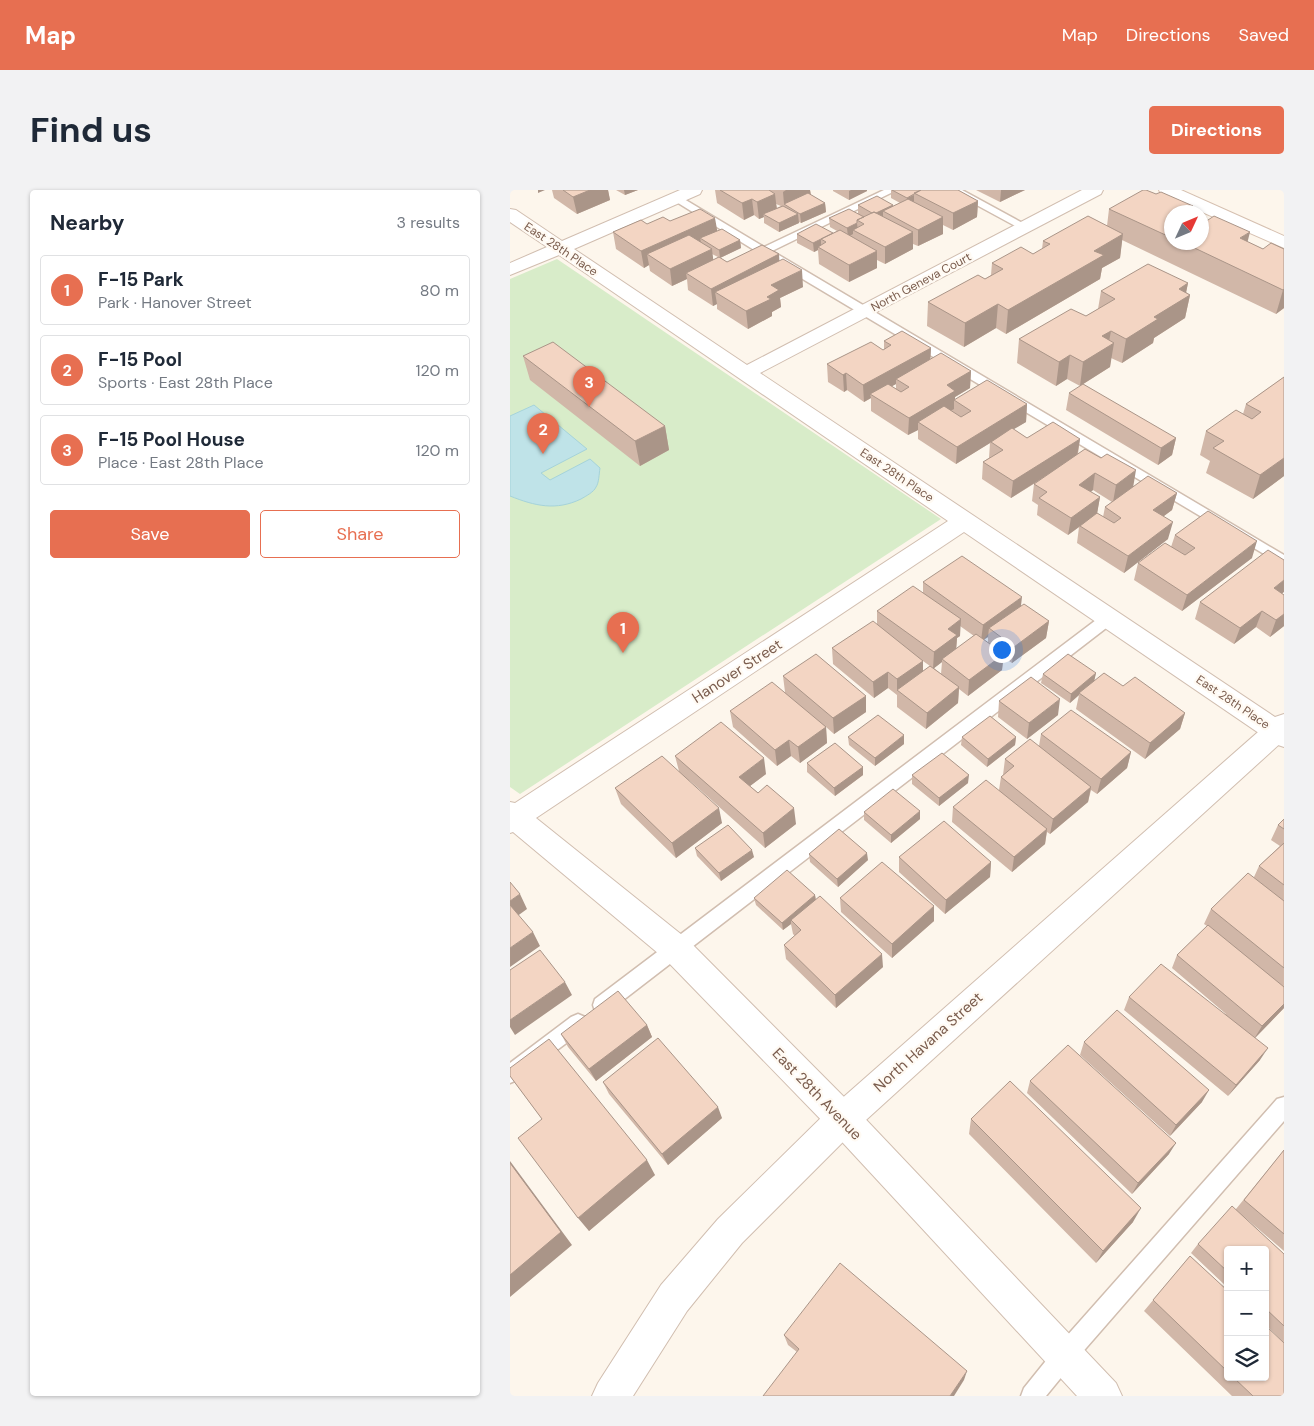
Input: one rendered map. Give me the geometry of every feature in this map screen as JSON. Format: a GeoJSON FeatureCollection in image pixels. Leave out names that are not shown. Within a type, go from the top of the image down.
{"type":"FeatureCollection","features":[{"type":"Feature","properties":{"kind":"street"},"geometry":{"type":"LineString","coordinates":[[510,270],[694,190]]}},
{"type":"Feature","properties":{"kind":"street","name":"North Geneva Court"},"geometry":{"type":"LineString","coordinates":[[746,373],[866,312],[1095,190]]}},
{"type":"Feature","properties":{"kind":"street"},"geometry":{"type":"LineString","coordinates":[[1167,190],[1282,240]]}},
{"type":"Feature","properties":{"kind":"street","name":"East 28th Place"},"geometry":{"type":"LineString","coordinates":[[510,214],[1109,618],[1281,730]]}},
{"type":"Feature","properties":{"kind":"street","name":"Hanover Street"},"geometry":{"type":"LineString","coordinates":[[512,817],[965,521]]}},
{"type":"Feature","properties":{"kind":"street","name":"North Havana Street"},"geometry":{"type":"LineString","coordinates":[[611,1396],[674,1298],[724,1238],[843,1119],[1281,730]]}},
{"type":"Feature","properties":{"kind":"street","name":"East 28th Avenue"},"geometry":{"type":"LineString","coordinates":[[512,817],[676,950],[843,1119],[1103,1396]]}},
{"type":"Feature","properties":{"kind":"lane"},"geometry":{"type":"LineString","coordinates":[[763,251],[892,190]]}},
{"type":"Feature","properties":{"kind":"lane"},"geometry":{"type":"LineString","coordinates":[[954,190],[1026,227]]}},
{"type":"Feature","properties":{"kind":"lane"},"geometry":{"type":"LineString","coordinates":[[675,198],[1284,561]]}},
{"type":"Feature","properties":{"kind":"lane"},"geometry":{"type":"LineString","coordinates":[[510,1074],[676,950],[1109,618]]}},
{"type":"Feature","properties":{"kind":"lane"},"geometry":{"type":"LineString","coordinates":[[1032,1396],[1065,1355],[1284,1106]]}},
{"type":"Feature","properties":{"kind":"green space"},"geometry":{"type":"Polygon","coordinates":[[[557,259],[941,519],[520,794],[510,787],[510,279],[557,259]]]}},
{"type":"Feature","properties":{"kind":"water"},"geometry":{"type":"Polygon","coordinates":[[[534,405],[587,449],[541,473],[550,480],[590,459],[600,468],[598,483],[590,494],[572,503],[554,506],[537,505],[510,496],[510,416],[534,405]]]}},
{"type":"Feature","properties":{"kind":"building"},"geometry":{"type":"Polygon","coordinates":[[[563,190],[590,190],[573,197],[563,190]]]}},
{"type":"Feature","properties":{"kind":"building"},"geometry":{"type":"Polygon","coordinates":[[[720,190],[769,190],[775,194],[757,202],[752,199],[742,203],[720,190]]]}},
{"type":"Feature","properties":{"kind":"building"},"geometry":{"type":"Polygon","coordinates":[[[892,190],[921,190],[907,198],[892,190]]]}},
{"type":"Feature","properties":{"kind":"building"},"geometry":{"type":"Polygon","coordinates":[[[921,190],[958,190],[978,201],[953,213],[914,193],[921,190]]]}},
{"type":"Feature","properties":{"kind":"building"},"geometry":{"type":"Polygon","coordinates":[[[1143,190],[1156,194],[1161,192],[1191,205],[1164,205],[1164,234],[1109,209],[1143,190]]]}},
{"type":"Feature","properties":{"kind":"building"},"geometry":{"type":"Polygon","coordinates":[[[808,193],[825,203],[800,214],[784,204],[808,193]]]}},
{"type":"Feature","properties":{"kind":"building"},"geometry":{"type":"Polygon","coordinates":[[[877,196],[893,205],[872,213],[858,205],[877,196]]]}},
{"type":"Feature","properties":{"kind":"building"},"geometry":{"type":"Polygon","coordinates":[[[908,199],[943,217],[918,230],[883,211],[908,199]]]}},
{"type":"Feature","properties":{"kind":"building"},"geometry":{"type":"Polygon","coordinates":[[[783,206],[798,214],[779,223],[763,214],[783,206]]]}},
{"type":"Feature","properties":{"kind":"building"},"geometry":{"type":"Polygon","coordinates":[[[700,209],[715,218],[641,251],[613,232],[641,220],[647,224],[663,217],[670,221],[700,209]]]}},
{"type":"Feature","properties":{"kind":"building"},"geometry":{"type":"Polygon","coordinates":[[[849,209],[864,217],[847,228],[829,218],[849,209]]]}},
{"type":"Feature","properties":{"kind":"building"},"geometry":{"type":"Polygon","coordinates":[[[874,212],[913,232],[885,247],[853,230],[864,224],[857,220],[874,212]]]}},
{"type":"Feature","properties":{"kind":"building"},"geometry":{"type":"Polygon","coordinates":[[[1088,216],[1123,234],[1094,251],[1104,255],[1008,310],[998,304],[965,323],[928,302],[978,275],[985,279],[1003,269],[992,263],[1021,247],[1033,254],[1050,244],[1043,241],[1088,216]]]}},
{"type":"Feature","properties":{"kind":"building"},"geometry":{"type":"Polygon","coordinates":[[[1214,216],[1250,232],[1240,238],[1263,249],[1271,243],[1284,249],[1284,289],[1199,250],[1209,250],[1209,219],[1214,216]]]}},
{"type":"Feature","properties":{"kind":"building"},"geometry":{"type":"Polygon","coordinates":[[[816,224],[833,233],[813,243],[797,234],[816,224]]]}},
{"type":"Feature","properties":{"kind":"building"},"geometry":{"type":"Polygon","coordinates":[[[722,229],[740,240],[719,250],[700,238],[722,229]]]}},
{"type":"Feature","properties":{"kind":"building"},"geometry":{"type":"Polygon","coordinates":[[[840,230],[877,251],[849,265],[818,247],[826,242],[821,239],[840,230]]]}},
{"type":"Feature","properties":{"kind":"building"},"geometry":{"type":"Polygon","coordinates":[[[689,235],[712,249],[670,269],[647,254],[689,235]]]}},
{"type":"Feature","properties":{"kind":"building"},"geometry":{"type":"Polygon","coordinates":[[[762,245],[779,254],[711,289],[686,273],[719,257],[727,262],[762,245]]]}},
{"type":"Feature","properties":{"kind":"building"},"geometry":{"type":"Polygon","coordinates":[[[783,259],[802,270],[771,285],[779,290],[767,297],[771,299],[746,311],[715,292],[783,259]]]}},
{"type":"Feature","properties":{"kind":"building"},"geometry":{"type":"Polygon","coordinates":[[[1148,264],[1188,283],[1179,289],[1190,295],[1154,317],[1158,319],[1126,339],[1111,331],[1102,336],[1114,343],[1083,362],[1070,355],[1059,362],[1019,339],[1071,309],[1086,316],[1115,299],[1101,291],[1148,264]]]}},
{"type":"Feature","properties":{"kind":"building"},"geometry":{"type":"Polygon","coordinates":[[[902,331],[931,348],[863,385],[846,373],[843,375],[827,364],[871,342],[883,350],[891,345],[884,341],[902,331]]]}},
{"type":"Feature","properties":{"kind":"building"},"geometry":{"type":"Polygon","coordinates":[[[553,342],[665,426],[635,441],[523,356],[553,342]]]}},
{"type":"Feature","properties":{"kind":"building"},"geometry":{"type":"Polygon","coordinates":[[[941,353],[971,371],[947,385],[955,391],[909,418],[870,394],[888,384],[901,392],[909,387],[896,379],[941,353]]]}},
{"type":"Feature","properties":{"kind":"building"},"geometry":{"type":"Polygon","coordinates":[[[1284,377],[1284,458],[1260,475],[1213,448],[1224,441],[1206,431],[1236,410],[1252,419],[1261,412],[1246,404],[1284,377]]]}},
{"type":"Feature","properties":{"kind":"building"},"geometry":{"type":"Polygon","coordinates":[[[987,380],[1027,404],[957,447],[918,422],[944,406],[961,417],[971,411],[954,400],[987,380]]]}},
{"type":"Feature","properties":{"kind":"building"},"geometry":{"type":"Polygon","coordinates":[[[1083,384],[1176,438],[1161,448],[1069,393],[1083,384]]]}},
{"type":"Feature","properties":{"kind":"building"},"geometry":{"type":"Polygon","coordinates":[[[1053,422],[1080,439],[1013,481],[983,462],[1003,450],[991,442],[1012,428],[1027,438],[1053,422]]]}},
{"type":"Feature","properties":{"kind":"building"},"geometry":{"type":"Polygon","coordinates":[[[1085,449],[1101,458],[1107,454],[1136,470],[1116,485],[1095,473],[1079,485],[1100,497],[1071,518],[1039,498],[1047,492],[1034,484],[1085,449]]]}},
{"type":"Feature","properties":{"kind":"building"},"geometry":{"type":"Polygon","coordinates":[[[1148,476],[1177,493],[1153,510],[1173,522],[1128,556],[1080,526],[1097,513],[1114,523],[1121,518],[1105,507],[1148,476]]]}},
{"type":"Feature","properties":{"kind":"building"},"geometry":{"type":"Polygon","coordinates":[[[1208,511],[1257,541],[1187,595],[1138,563],[1165,543],[1185,555],[1195,548],[1175,535],[1208,511]]]}},
{"type":"Feature","properties":{"kind":"building"},"geometry":{"type":"Polygon","coordinates":[[[1268,550],[1284,560],[1284,580],[1274,588],[1284,595],[1284,614],[1276,620],[1262,611],[1240,628],[1200,602],[1268,550]]]}},
{"type":"Feature","properties":{"kind":"building"},"geometry":{"type":"Polygon","coordinates":[[[962,556],[1022,597],[983,625],[923,582],[962,556]]]}},
{"type":"Feature","properties":{"kind":"building"},"geometry":{"type":"Polygon","coordinates":[[[913,586],[961,619],[948,629],[957,635],[934,652],[877,611],[913,586]]]}},
{"type":"Feature","properties":{"kind":"building"},"geometry":{"type":"Polygon","coordinates":[[[1024,604],[1049,621],[1014,647],[989,628],[1024,604]]]}},
{"type":"Feature","properties":{"kind":"building"},"geometry":{"type":"Polygon","coordinates":[[[873,621],[923,661],[897,679],[888,672],[873,682],[832,648],[873,621]]]}},
{"type":"Feature","properties":{"kind":"building"},"geometry":{"type":"Polygon","coordinates":[[[976,634],[1004,654],[969,680],[942,659],[976,634]]]}},
{"type":"Feature","properties":{"kind":"building"},"geometry":{"type":"Polygon","coordinates":[[[816,654],[866,696],[833,718],[783,676],[816,654]]]}},
{"type":"Feature","properties":{"kind":"building"},"geometry":{"type":"Polygon","coordinates":[[[1068,654],[1096,673],[1071,694],[1043,674],[1068,654]]]}},
{"type":"Feature","properties":{"kind":"building"},"geometry":{"type":"Polygon","coordinates":[[[930,666],[959,687],[927,713],[897,690],[930,666]]]}},
{"type":"Feature","properties":{"kind":"building"},"geometry":{"type":"Polygon","coordinates":[[[1104,673],[1123,686],[1135,677],[1185,713],[1150,743],[1079,693],[1104,673]]]}},
{"type":"Feature","properties":{"kind":"building"},"geometry":{"type":"Polygon","coordinates":[[[1031,677],[1060,699],[1029,723],[999,701],[1031,677]]]}},
{"type":"Feature","properties":{"kind":"building"},"geometry":{"type":"Polygon","coordinates":[[[772,682],[826,727],[798,747],[789,740],[775,750],[730,711],[772,682]]]}},
{"type":"Feature","properties":{"kind":"building"},"geometry":{"type":"Polygon","coordinates":[[[1071,710],[1131,752],[1101,779],[1041,734],[1071,710]]]}},
{"type":"Feature","properties":{"kind":"building"},"geometry":{"type":"Polygon","coordinates":[[[878,715],[904,735],[875,758],[848,737],[878,715]]]}},
{"type":"Feature","properties":{"kind":"building"},"geometry":{"type":"Polygon","coordinates":[[[990,716],[1016,737],[988,759],[962,737],[990,716]]]}},
{"type":"Feature","properties":{"kind":"building"},"geometry":{"type":"Polygon","coordinates":[[[721,722],[764,758],[739,777],[758,793],[767,785],[794,808],[763,833],[675,756],[721,722]]]}},
{"type":"Feature","properties":{"kind":"building"},"geometry":{"type":"Polygon","coordinates":[[[1030,739],[1091,787],[1053,819],[1001,777],[1014,766],[1005,759],[1030,739]]]}},
{"type":"Feature","properties":{"kind":"building"},"geometry":{"type":"Polygon","coordinates":[[[835,743],[863,767],[834,788],[807,763],[835,743]]]}},
{"type":"Feature","properties":{"kind":"building"},"geometry":{"type":"Polygon","coordinates":[[[942,753],[969,775],[939,798],[912,775],[942,753]]]}},
{"type":"Feature","properties":{"kind":"building"},"geometry":{"type":"Polygon","coordinates":[[[662,756],[719,808],[672,843],[615,788],[662,756]]]}},
{"type":"Feature","properties":{"kind":"building"},"geometry":{"type":"Polygon","coordinates":[[[986,780],[1047,829],[1014,857],[953,807],[986,780]]]}},
{"type":"Feature","properties":{"kind":"building"},"geometry":{"type":"Polygon","coordinates":[[[893,789],[920,811],[891,835],[864,812],[893,789]]]}},
{"type":"Feature","properties":{"kind":"building"},"geometry":{"type":"Polygon","coordinates":[[[1284,819],[1284,829],[1278,825],[1284,819]]]}},
{"type":"Feature","properties":{"kind":"building"},"geometry":{"type":"Polygon","coordinates":[[[944,821],[991,862],[946,900],[899,857],[944,821]]]}},
{"type":"Feature","properties":{"kind":"building"},"geometry":{"type":"Polygon","coordinates":[[[728,825],[752,850],[719,873],[695,848],[728,825]]]}},
{"type":"Feature","properties":{"kind":"building"},"geometry":{"type":"Polygon","coordinates":[[[839,829],[867,853],[837,879],[809,854],[839,829]]]}},
{"type":"Feature","properties":{"kind":"building"},"geometry":{"type":"Polygon","coordinates":[[[1284,843],[1284,885],[1259,866],[1284,843]]]}},
{"type":"Feature","properties":{"kind":"building"},"geometry":{"type":"Polygon","coordinates":[[[882,862],[934,906],[892,944],[840,898],[882,862]]]}},
{"type":"Feature","properties":{"kind":"building"},"geometry":{"type":"Polygon","coordinates":[[[787,870],[815,895],[782,923],[754,898],[787,870]]]}},
{"type":"Feature","properties":{"kind":"building"},"geometry":{"type":"Polygon","coordinates":[[[1248,873],[1284,901],[1284,968],[1211,909],[1248,873]]]}},
{"type":"Feature","properties":{"kind":"building"},"geometry":{"type":"Polygon","coordinates":[[[510,882],[520,894],[510,901],[510,882]]]}},
{"type":"Feature","properties":{"kind":"building"},"geometry":{"type":"Polygon","coordinates":[[[820,896],[882,954],[835,995],[784,945],[801,930],[791,920],[820,896]]]}},
{"type":"Feature","properties":{"kind":"building"},"geometry":{"type":"Polygon","coordinates":[[[510,905],[533,932],[510,948],[510,905]]]}},
{"type":"Feature","properties":{"kind":"building"},"geometry":{"type":"Polygon","coordinates":[[[1208,925],[1284,987],[1284,1004],[1262,1026],[1177,955],[1208,925]]]}},
{"type":"Feature","properties":{"kind":"building"},"geometry":{"type":"Polygon","coordinates":[[[540,950],[565,982],[510,1020],[510,970],[540,950]]]}},
{"type":"Feature","properties":{"kind":"building"},"geometry":{"type":"Polygon","coordinates":[[[1161,964],[1268,1048],[1236,1085],[1129,997],[1161,964]]]}},
{"type":"Feature","properties":{"kind":"building"},"geometry":{"type":"Polygon","coordinates":[[[618,991],[647,1025],[589,1069],[561,1034],[618,991]]]}},
{"type":"Feature","properties":{"kind":"building"},"geometry":{"type":"Polygon","coordinates":[[[1117,1010],[1209,1090],[1176,1125],[1084,1042],[1117,1010]]]}},
{"type":"Feature","properties":{"kind":"building"},"geometry":{"type":"Polygon","coordinates":[[[658,1038],[718,1107],[662,1154],[603,1082],[658,1038]]]}},
{"type":"Feature","properties":{"kind":"building"},"geometry":{"type":"Polygon","coordinates":[[[549,1039],[647,1160],[578,1218],[518,1138],[542,1119],[510,1076],[510,1068],[549,1039]]]}},
{"type":"Feature","properties":{"kind":"building"},"geometry":{"type":"Polygon","coordinates":[[[1068,1045],[1176,1143],[1138,1183],[1030,1081],[1068,1045]]]}},
{"type":"Feature","properties":{"kind":"building"},"geometry":{"type":"Polygon","coordinates":[[[1010,1081],[1141,1208],[1103,1251],[971,1119],[1010,1081]]]}},
{"type":"Feature","properties":{"kind":"building"},"geometry":{"type":"Polygon","coordinates":[[[1284,1150],[1284,1234],[1244,1200],[1284,1150]]]}},
{"type":"Feature","properties":{"kind":"building"},"geometry":{"type":"Polygon","coordinates":[[[510,1163],[561,1232],[510,1275],[510,1163]]]}},
{"type":"Feature","properties":{"kind":"building"},"geometry":{"type":"Polygon","coordinates":[[[1232,1206],[1284,1254],[1284,1326],[1269,1312],[1269,1246],[1224,1246],[1224,1268],[1198,1244],[1232,1206]]]}},
{"type":"Feature","properties":{"kind":"building"},"geometry":{"type":"Polygon","coordinates":[[[1190,1256],[1224,1287],[1224,1368],[1153,1300],[1190,1256]]]}},
{"type":"Feature","properties":{"kind":"building"},"geometry":{"type":"Polygon","coordinates":[[[840,1263],[967,1371],[950,1396],[763,1396],[799,1349],[784,1335],[840,1263]]]}},
{"type":"Feature","properties":{"kind":"building"},"geometry":{"type":"Polygon","coordinates":[[[1269,1329],[1284,1343],[1284,1396],[1253,1396],[1237,1381],[1269,1381],[1269,1329]]]}},
{"type":"Feature","properties":{"kind":"place","name":"F-15 Pool House"},"geometry":{"type":"Point","coordinates":[589,407]}},
{"type":"Feature","properties":{"kind":"place","name":"F-15 Pool"},"geometry":{"type":"Point","coordinates":[543,454]}},
{"type":"Feature","properties":{"kind":"place","name":"F-15 Park"},"geometry":{"type":"Point","coordinates":[623,653]}}]}
